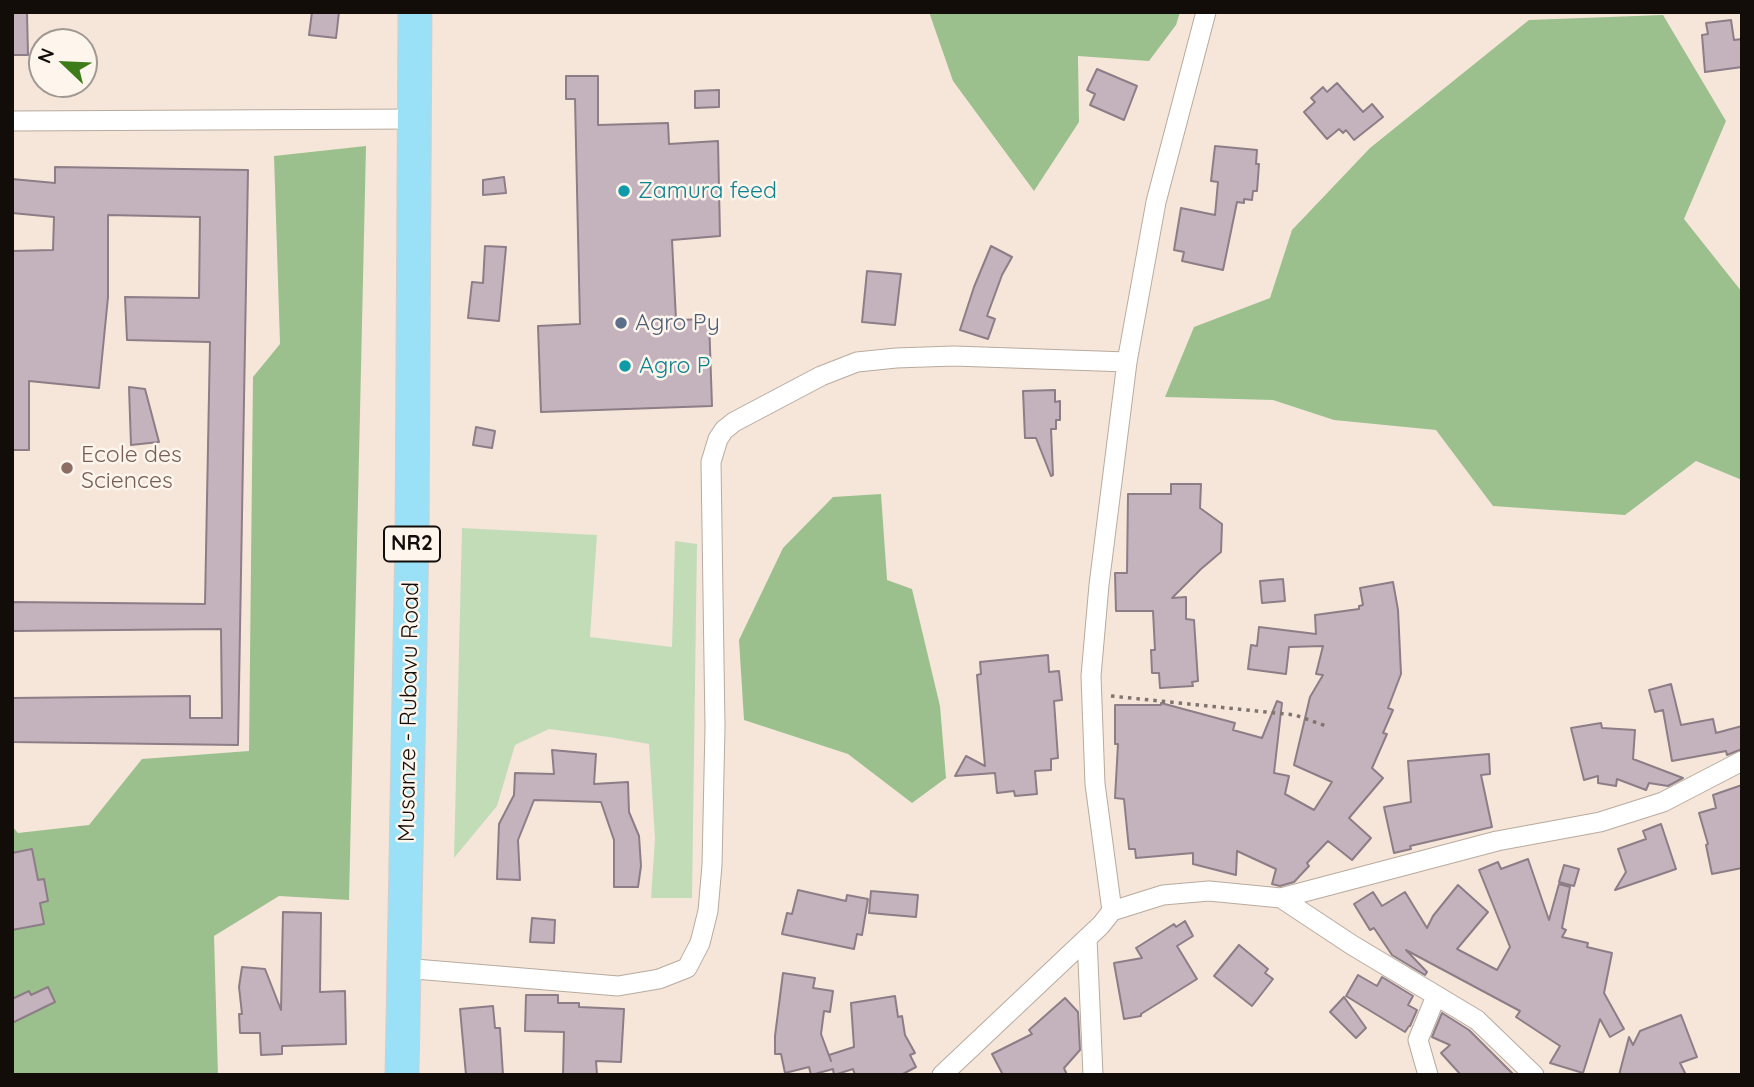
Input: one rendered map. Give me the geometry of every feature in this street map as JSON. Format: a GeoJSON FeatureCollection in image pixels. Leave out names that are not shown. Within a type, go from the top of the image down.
{"type":"FeatureCollection","features":[{"type":"Feature","properties":{"kind":"highway","name":"Musanze - Rubavu Road"},"geometry":{"type":"LineString","coordinates":[[402,1075],[412,535],[415,12]]}},
{"type":"Feature","properties":{"kind":"street"},"geometry":{"type":"LineString","coordinates":[[1112,911],[1095,784],[1091,677],[1099,585],[1127,362],[1156,202],[1206,12]]}},
{"type":"Feature","properties":{"kind":"street"},"geometry":{"type":"LineString","coordinates":[[12,121],[415,119]]}},
{"type":"Feature","properties":{"kind":"street"},"geometry":{"type":"LineString","coordinates":[[403,968],[618,986],[659,979],[687,968],[700,943],[708,911],[712,865],[715,727],[711,462],[718,439],[724,430],[734,422],[821,376],[857,362],[954,356],[1127,362]]}},
{"type":"Feature","properties":{"kind":"street"},"geometry":{"type":"LineString","coordinates":[[942,1075],[1112,911],[1163,895],[1209,891],[1281,898],[1497,841],[1600,822],[1663,802],[1742,761]]}},
{"type":"Feature","properties":{"kind":"street"},"geometry":{"type":"LineString","coordinates":[[1281,898],[1352,945],[1477,1020],[1534,1075]]}},
{"type":"Feature","properties":{"kind":"street"},"geometry":{"type":"LineString","coordinates":[[1087,938],[1093,1075]]}},
{"type":"Feature","properties":{"kind":"street"},"geometry":{"type":"LineString","coordinates":[[1428,1075],[1418,1040],[1436,996]]}},
{"type":"Feature","properties":{"kind":"path"},"geometry":{"type":"LineString","coordinates":[[1092,696],[1202,704],[1296,715],[1326,726]]}},
{"type":"Feature","properties":{"kind":"green space"},"geometry":{"type":"Polygon","coordinates":[[[929,12],[1180,12],[1176,25],[1149,61],[1078,56],[1079,122],[1034,191],[953,81],[929,12]]]}},
{"type":"Feature","properties":{"kind":"green space"},"geometry":{"type":"Polygon","coordinates":[[[1663,15],[1726,121],[1684,219],[1742,292],[1742,480],[1696,461],[1625,515],[1493,506],[1436,430],[1334,420],[1273,400],[1165,397],[1194,327],[1270,298],[1292,230],[1370,148],[1529,20],[1663,15]]]}},
{"type":"Feature","properties":{"kind":"green space"},"geometry":{"type":"Polygon","coordinates":[[[366,146],[349,900],[279,896],[214,936],[218,1075],[12,1075],[12,826],[18,833],[89,825],[142,759],[249,751],[253,377],[280,344],[274,156],[366,146]]]}},
{"type":"Feature","properties":{"kind":"green space"},"geometry":{"type":"Polygon","coordinates":[[[881,494],[887,580],[912,589],[940,706],[946,778],[912,803],[848,754],[744,720],[739,640],[783,548],[833,497],[881,494]]]}},
{"type":"Feature","properties":{"kind":"green space"},"geometry":{"type":"Polygon","coordinates":[[[462,528],[597,535],[590,637],[672,647],[675,541],[697,544],[692,898],[651,898],[655,839],[649,744],[609,737],[549,729],[515,745],[497,806],[454,858],[462,528]]]}},
{"type":"Feature","properties":{"kind":"building"},"geometry":{"type":"Polygon","coordinates":[[[12,12],[27,12],[28,55],[12,55],[12,12]]]}},
{"type":"Feature","properties":{"kind":"building"},"geometry":{"type":"Polygon","coordinates":[[[312,12],[339,12],[336,38],[309,35],[312,12]]]}},
{"type":"Feature","properties":{"kind":"building"},"geometry":{"type":"Polygon","coordinates":[[[1731,20],[1734,40],[1742,39],[1742,67],[1705,72],[1702,35],[1708,34],[1706,23],[1731,20]]]}},
{"type":"Feature","properties":{"kind":"building"},"geometry":{"type":"Polygon","coordinates":[[[1097,69],[1137,86],[1124,120],[1090,105],[1095,94],[1087,90],[1097,69]]]}},
{"type":"Feature","properties":{"kind":"building"},"geometry":{"type":"Polygon","coordinates":[[[566,76],[598,76],[598,125],[668,123],[669,144],[718,141],[720,236],[672,240],[676,320],[709,319],[712,406],[541,412],[538,326],[580,324],[575,99],[566,99],[566,76]]]}},
{"type":"Feature","properties":{"kind":"building"},"geometry":{"type":"Polygon","coordinates":[[[1337,83],[1363,112],[1372,104],[1383,117],[1354,140],[1346,130],[1343,133],[1339,129],[1327,139],[1304,112],[1315,102],[1311,98],[1323,87],[1327,92],[1337,83]]]}},
{"type":"Feature","properties":{"kind":"building"},"geometry":{"type":"Polygon","coordinates":[[[719,90],[719,107],[695,108],[695,91],[719,90]]]}},
{"type":"Feature","properties":{"kind":"building"},"geometry":{"type":"Polygon","coordinates":[[[1215,146],[1257,150],[1256,164],[1259,164],[1257,191],[1253,191],[1252,200],[1237,202],[1223,270],[1182,261],[1184,252],[1174,250],[1181,208],[1215,215],[1218,182],[1211,181],[1215,146]]]}},
{"type":"Feature","properties":{"kind":"building"},"geometry":{"type":"Polygon","coordinates":[[[55,167],[248,170],[238,745],[12,742],[12,698],[190,696],[190,718],[222,718],[221,629],[12,631],[12,602],[205,604],[210,342],[127,340],[125,297],[199,298],[200,217],[108,215],[108,297],[99,388],[29,381],[29,450],[12,450],[12,251],[53,250],[54,217],[12,213],[12,179],[55,183],[55,167]]]}},
{"type":"Feature","properties":{"kind":"building"},"geometry":{"type":"Polygon","coordinates":[[[504,177],[506,193],[483,195],[483,180],[504,177]]]}},
{"type":"Feature","properties":{"kind":"building"},"geometry":{"type":"Polygon","coordinates":[[[485,246],[506,247],[499,321],[468,318],[472,282],[483,283],[485,246]]]}},
{"type":"Feature","properties":{"kind":"building"},"geometry":{"type":"Polygon","coordinates":[[[991,246],[1012,257],[1002,275],[987,316],[995,319],[988,339],[960,330],[991,246]]]}},
{"type":"Feature","properties":{"kind":"building"},"geometry":{"type":"Polygon","coordinates":[[[867,271],[901,274],[895,325],[862,322],[867,271]]]}},
{"type":"Feature","properties":{"kind":"building"},"geometry":{"type":"Polygon","coordinates":[[[129,387],[145,389],[159,442],[131,445],[129,387]]]}},
{"type":"Feature","properties":{"kind":"building"},"geometry":{"type":"Polygon","coordinates":[[[1055,390],[1055,402],[1060,401],[1060,420],[1056,420],[1056,429],[1051,429],[1051,476],[1036,438],[1025,438],[1023,391],[1055,390]]]}},
{"type":"Feature","properties":{"kind":"building"},"geometry":{"type":"Polygon","coordinates":[[[476,427],[495,431],[492,448],[473,445],[476,427]]]}},
{"type":"Feature","properties":{"kind":"building"},"geometry":{"type":"Polygon","coordinates":[[[1171,484],[1201,484],[1200,508],[1222,524],[1221,552],[1172,598],[1186,597],[1186,619],[1194,620],[1198,681],[1192,682],[1193,686],[1160,688],[1159,673],[1152,673],[1151,650],[1155,650],[1153,611],[1116,611],[1115,573],[1127,573],[1128,494],[1171,494],[1171,484]]]}},
{"type":"Feature","properties":{"kind":"building"},"geometry":{"type":"Polygon","coordinates":[[[1283,579],[1285,601],[1262,603],[1260,581],[1283,579]]]}},
{"type":"Feature","properties":{"kind":"building"},"geometry":{"type":"Polygon","coordinates":[[[1393,582],[1398,610],[1401,674],[1388,708],[1393,710],[1383,733],[1387,734],[1372,768],[1383,778],[1349,818],[1371,838],[1352,860],[1328,841],[1307,863],[1309,866],[1294,882],[1280,886],[1272,884],[1276,869],[1237,851],[1236,875],[1193,864],[1193,853],[1136,858],[1135,849],[1129,849],[1124,799],[1115,798],[1118,744],[1115,744],[1115,705],[1161,703],[1235,723],[1233,730],[1262,738],[1277,701],[1282,703],[1274,773],[1289,776],[1285,794],[1314,810],[1332,782],[1294,765],[1310,697],[1323,675],[1316,674],[1323,646],[1289,647],[1286,674],[1248,669],[1251,645],[1257,646],[1259,627],[1316,634],[1315,615],[1359,609],[1359,606],[1363,605],[1360,588],[1393,582]]]}},
{"type":"Feature","properties":{"kind":"building"},"geometry":{"type":"Polygon","coordinates":[[[1048,655],[1049,672],[1059,671],[1062,700],[1054,701],[1058,758],[1051,759],[1051,770],[1035,771],[1037,794],[1015,796],[1014,791],[997,793],[995,773],[955,776],[966,756],[985,766],[977,675],[981,674],[980,662],[1048,655]]]}},
{"type":"Feature","properties":{"kind":"building"},"geometry":{"type":"Polygon","coordinates":[[[1671,684],[1681,725],[1713,719],[1716,733],[1742,726],[1742,749],[1727,755],[1726,751],[1672,761],[1663,710],[1655,712],[1649,690],[1671,684]]]}},
{"type":"Feature","properties":{"kind":"building"},"geometry":{"type":"Polygon","coordinates":[[[1601,723],[1602,728],[1635,730],[1633,759],[1683,778],[1668,786],[1649,783],[1646,790],[1617,779],[1616,786],[1598,783],[1598,776],[1584,780],[1571,728],[1601,723]]]}},
{"type":"Feature","properties":{"kind":"building"},"geometry":{"type":"Polygon","coordinates":[[[552,750],[596,754],[594,784],[628,782],[629,812],[639,836],[641,866],[638,887],[614,887],[614,840],[601,802],[534,800],[518,840],[520,880],[497,879],[499,824],[514,795],[515,773],[554,774],[552,750]]]}},
{"type":"Feature","properties":{"kind":"building"},"geometry":{"type":"Polygon","coordinates":[[[1489,754],[1490,774],[1481,775],[1492,827],[1410,846],[1411,849],[1394,853],[1384,807],[1411,802],[1408,761],[1489,754]]]}},
{"type":"Feature","properties":{"kind":"building"},"geometry":{"type":"Polygon","coordinates":[[[1742,785],[1742,868],[1712,874],[1706,845],[1708,844],[1699,813],[1716,808],[1713,795],[1742,785]]]}},
{"type":"Feature","properties":{"kind":"building"},"geometry":{"type":"Polygon","coordinates":[[[1661,824],[1676,869],[1615,890],[1626,872],[1618,849],[1646,839],[1643,831],[1661,824]]]}},
{"type":"Feature","properties":{"kind":"building"},"geometry":{"type":"Polygon","coordinates":[[[32,849],[38,880],[44,879],[48,901],[40,903],[44,924],[12,930],[12,853],[32,849]]]}},
{"type":"Feature","properties":{"kind":"building"},"geometry":{"type":"Polygon","coordinates":[[[1528,859],[1549,920],[1559,884],[1570,887],[1562,928],[1566,930],[1562,937],[1588,943],[1587,947],[1612,953],[1604,993],[1624,1029],[1610,1037],[1600,1019],[1583,1073],[1550,1063],[1560,1046],[1516,1017],[1520,1011],[1406,950],[1427,972],[1425,975],[1392,955],[1374,928],[1370,930],[1354,904],[1373,892],[1382,906],[1405,892],[1427,928],[1433,916],[1458,885],[1488,912],[1457,949],[1497,970],[1510,947],[1479,870],[1498,862],[1501,869],[1528,859]]]}},
{"type":"Feature","properties":{"kind":"building"},"geometry":{"type":"Polygon","coordinates":[[[1564,865],[1579,869],[1574,886],[1559,882],[1564,865]]]}},
{"type":"Feature","properties":{"kind":"building"},"geometry":{"type":"Polygon","coordinates":[[[798,890],[846,901],[847,895],[868,899],[862,935],[857,934],[854,949],[782,934],[787,913],[792,914],[798,890]]]}},
{"type":"Feature","properties":{"kind":"building"},"geometry":{"type":"Polygon","coordinates":[[[871,891],[918,895],[916,917],[869,913],[871,891]]]}},
{"type":"Feature","properties":{"kind":"building"},"geometry":{"type":"Polygon","coordinates":[[[283,912],[321,913],[320,992],[345,991],[346,1044],[282,1046],[282,1054],[261,1055],[260,1033],[240,1033],[239,1014],[242,1014],[239,987],[242,967],[265,969],[281,1010],[283,912]]]}},
{"type":"Feature","properties":{"kind":"building"},"geometry":{"type":"Polygon","coordinates":[[[532,918],[555,920],[554,943],[530,942],[532,918]]]}},
{"type":"Feature","properties":{"kind":"building"},"geometry":{"type":"Polygon","coordinates":[[[1185,921],[1193,936],[1177,946],[1197,979],[1141,1016],[1124,1019],[1114,963],[1142,958],[1136,948],[1174,924],[1176,927],[1185,921]]]}},
{"type":"Feature","properties":{"kind":"building"},"geometry":{"type":"Polygon","coordinates":[[[1239,945],[1268,969],[1265,973],[1273,979],[1252,1006],[1214,976],[1239,945]]]}},
{"type":"Feature","properties":{"kind":"building"},"geometry":{"type":"Polygon","coordinates":[[[783,973],[815,978],[813,988],[833,991],[830,1012],[824,1011],[821,1034],[831,1061],[829,1055],[854,1047],[851,1003],[895,996],[898,1017],[902,1016],[905,1035],[915,1053],[910,1055],[916,1067],[901,1075],[855,1075],[853,1069],[834,1075],[833,1069],[811,1075],[809,1067],[785,1073],[781,1054],[775,1054],[783,973]]]}},
{"type":"Feature","properties":{"kind":"building"},"geometry":{"type":"Polygon","coordinates":[[[1358,975],[1377,986],[1382,977],[1413,996],[1408,1005],[1417,1010],[1405,1032],[1346,996],[1358,975]]]}},
{"type":"Feature","properties":{"kind":"building"},"geometry":{"type":"Polygon","coordinates":[[[48,987],[55,1002],[12,1023],[12,999],[29,991],[31,995],[48,987]]]}},
{"type":"Feature","properties":{"kind":"building"},"geometry":{"type":"Polygon","coordinates":[[[526,995],[558,995],[558,1003],[624,1009],[621,1062],[596,1061],[597,1075],[563,1075],[564,1032],[525,1031],[526,995]]]}},
{"type":"Feature","properties":{"kind":"building"},"geometry":{"type":"Polygon","coordinates":[[[1344,997],[1366,1028],[1356,1038],[1330,1012],[1344,997]]]}},
{"type":"Feature","properties":{"kind":"building"},"geometry":{"type":"Polygon","coordinates":[[[1065,998],[1078,1012],[1080,1050],[1064,1068],[1067,1075],[1003,1075],[992,1054],[1032,1034],[1029,1030],[1065,998]]]}},
{"type":"Feature","properties":{"kind":"building"},"geometry":{"type":"Polygon","coordinates":[[[493,1006],[495,1028],[500,1028],[503,1075],[466,1075],[460,1009],[493,1006]]]}},
{"type":"Feature","properties":{"kind":"building"},"geometry":{"type":"Polygon","coordinates":[[[1442,1013],[1469,1030],[1514,1075],[1461,1075],[1441,1053],[1450,1045],[1432,1037],[1442,1013]]]}},
{"type":"Feature","properties":{"kind":"building"},"geometry":{"type":"Polygon","coordinates":[[[1681,1015],[1697,1057],[1680,1063],[1686,1075],[1619,1075],[1629,1037],[1633,1045],[1640,1031],[1681,1015]]]}},
{"type":"Feature","properties":{"kind":"place","name":"Zamura feed"},"geometry":{"type":"Point","coordinates":[624,191]}},
{"type":"Feature","properties":{"kind":"place","name":"Agro Py"},"geometry":{"type":"Point","coordinates":[621,323]}},
{"type":"Feature","properties":{"kind":"place","name":"Agro P"},"geometry":{"type":"Point","coordinates":[625,366]}},
{"type":"Feature","properties":{"kind":"place","name":"Ecole des Sciences"},"geometry":{"type":"Point","coordinates":[67,468]}}]}
